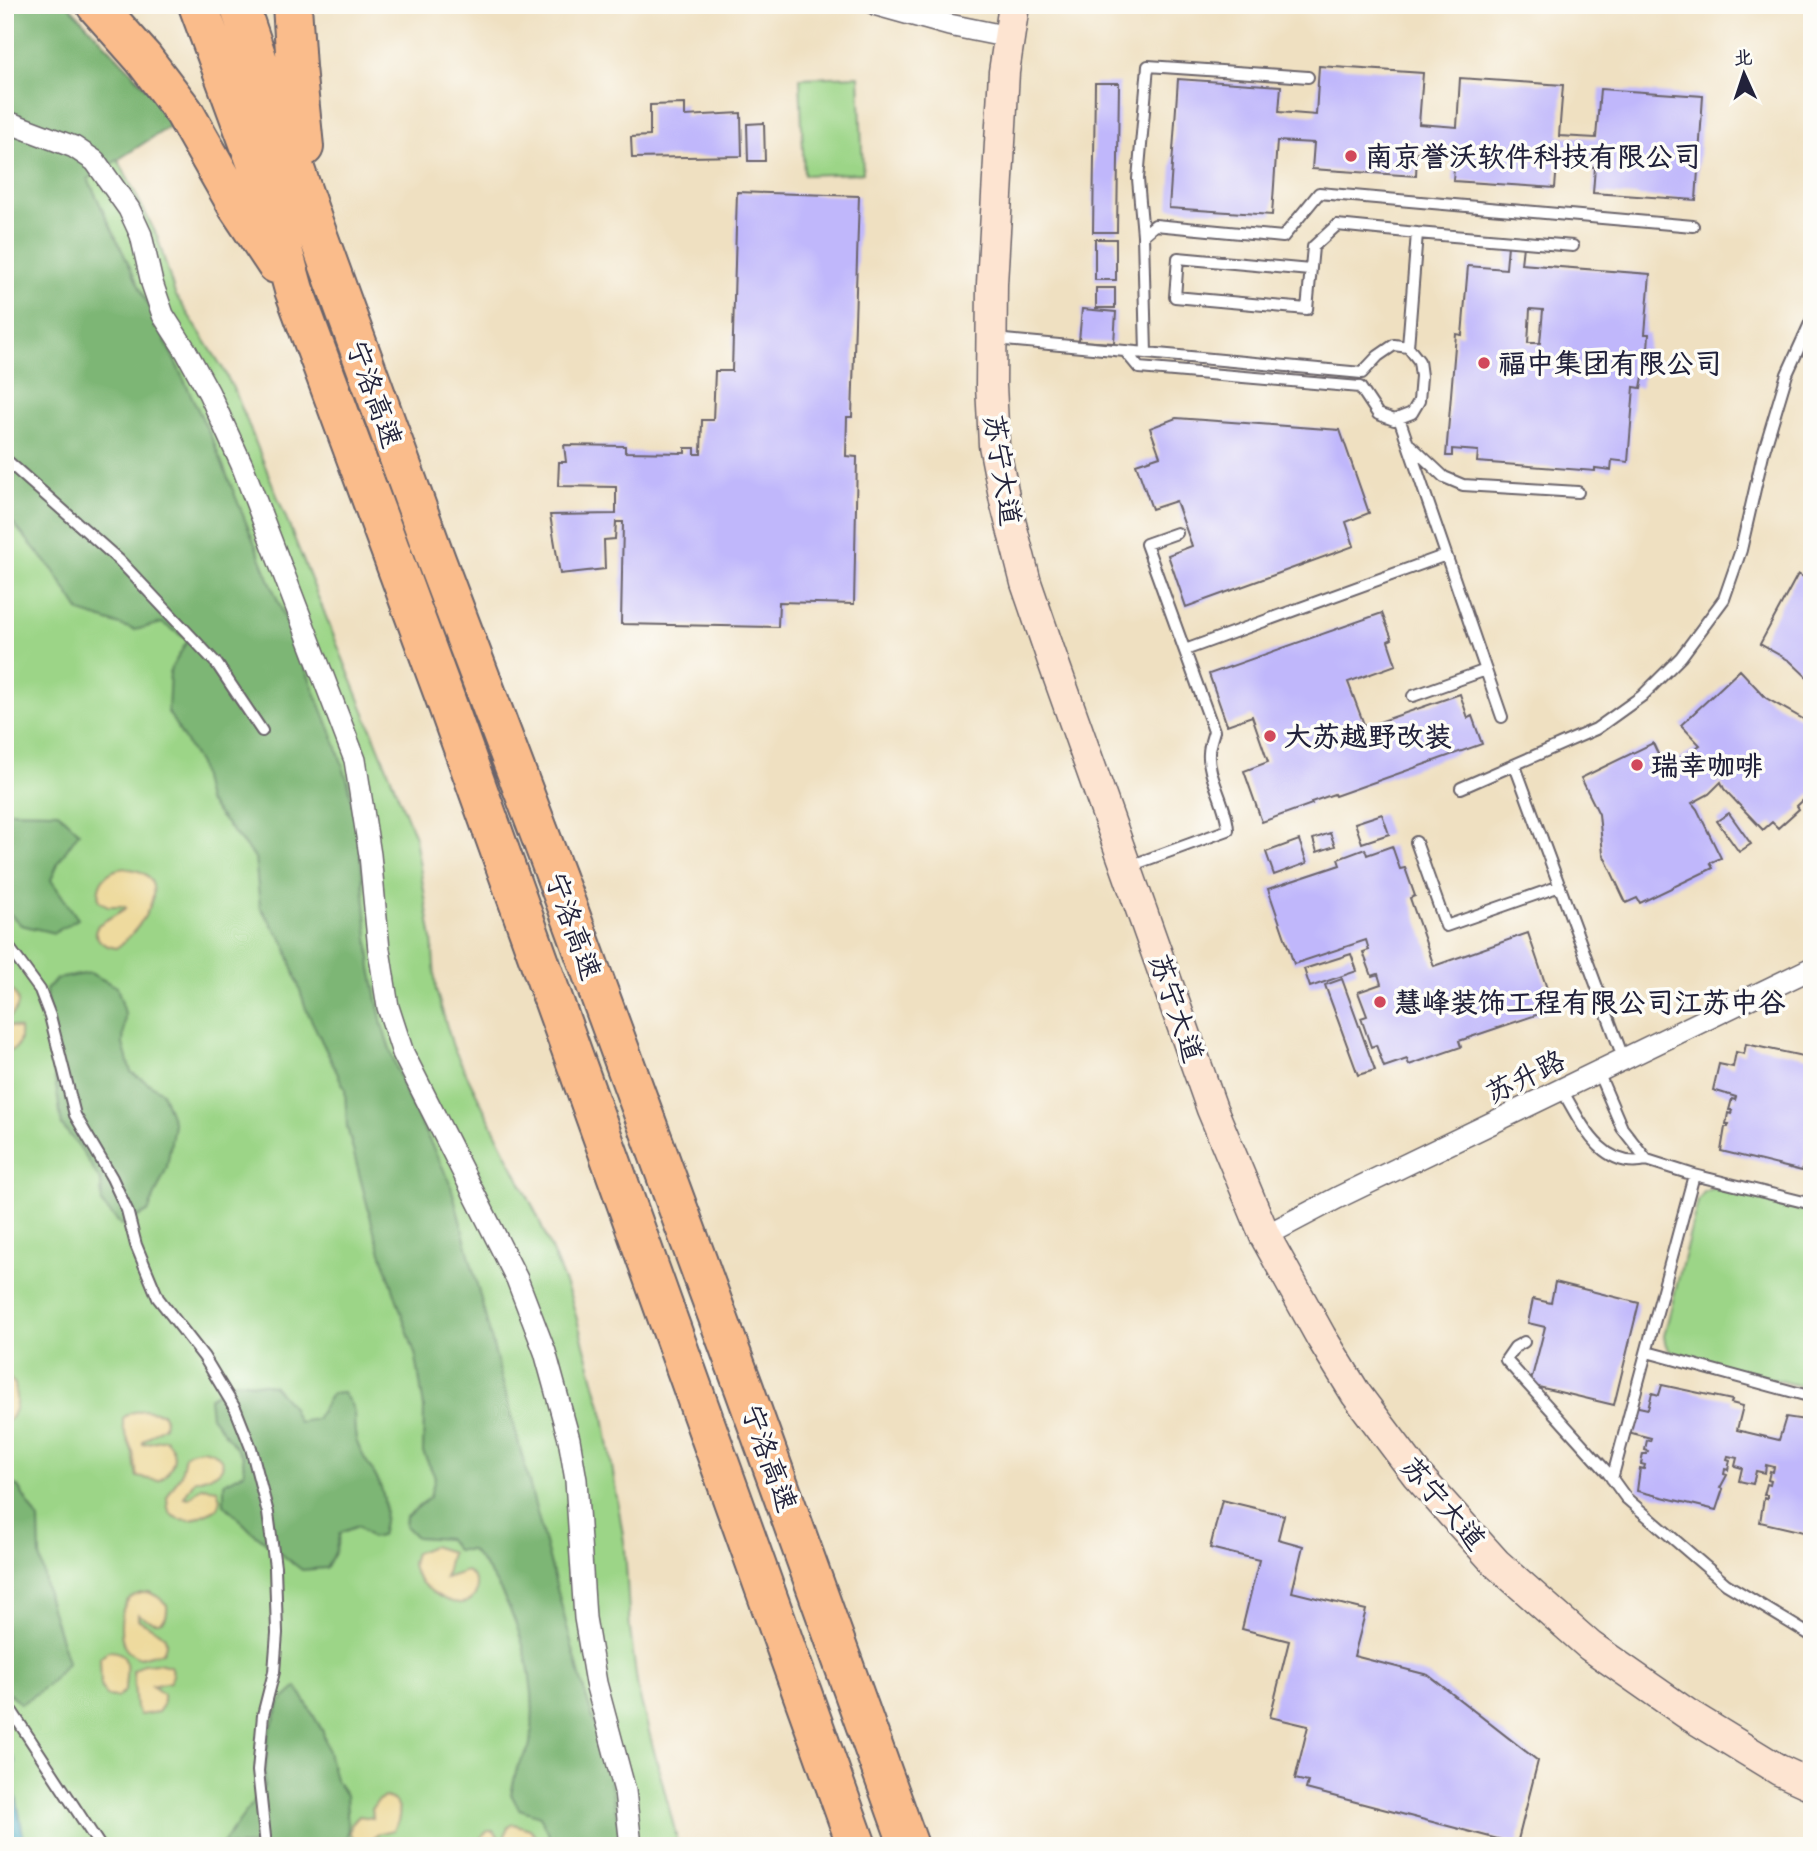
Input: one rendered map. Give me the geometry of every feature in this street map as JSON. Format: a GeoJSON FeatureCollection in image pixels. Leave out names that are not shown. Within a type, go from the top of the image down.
{"type":"FeatureCollection","features":[{"type":"Feature","properties":{"kind":"highway"},"geometry":{"type":"LineString","coordinates":[[96,5],[143,58],[184,112],[238,207],[294,290]]}},
{"type":"Feature","properties":{"kind":"highway","name":"宁洛高速"},"geometry":{"type":"LineString","coordinates":[[198,5],[267,192],[294,290],[445,698],[857,1846]]}},
{"type":"Feature","properties":{"kind":"highway","name":"宁洛高速"},"geometry":{"type":"LineString","coordinates":[[240,5],[312,219],[436,561],[740,1375],[909,1846]]}},
{"type":"Feature","properties":{"kind":"highway"},"geometry":{"type":"LineString","coordinates":[[292,5],[312,219]]}},
{"type":"Feature","properties":{"kind":"street"},"geometry":{"type":"LineString","coordinates":[[877,5],[949,25],[1009,37]]}},
{"type":"Feature","properties":{"kind":"street","name":"苏宁大道"},"geometry":{"type":"LineString","coordinates":[[1014,5],[1004,72],[991,339],[994,445],[1005,501],[1038,619],[1212,1109],[1265,1236],[1321,1338],[1356,1394],[1417,1475],[1496,1563],[1590,1646],[1686,1713],[1779,1770],[1812,1784]]}},
{"type":"Feature","properties":{"kind":"street"},"geometry":{"type":"LineString","coordinates":[[5,121],[74,146],[94,161],[129,209],[141,235],[152,284],[163,315],[209,393],[242,466],[355,760],[388,1007],[403,1054],[517,1279],[545,1352],[569,1439],[576,1480],[585,1618],[596,1683],[625,1791],[631,1846]]}},
{"type":"Feature","properties":{"kind":"street","name":"苏升路"},"geometry":{"type":"LineString","coordinates":[[1265,1236],[1337,1198],[1812,968]]}},
{"type":"Feature","properties":{"kind":"lane"},"geometry":{"type":"LineString","coordinates":[[1146,353],[1143,235],[1138,179],[1148,66],[1308,77]]}},
{"type":"Feature","properties":{"kind":"lane"},"geometry":{"type":"LineString","coordinates":[[1143,235],[1154,225],[1283,237],[1319,193],[1693,226]]}},
{"type":"Feature","properties":{"kind":"lane"},"geometry":{"type":"LineString","coordinates":[[1310,270],[1178,258],[1175,297],[1307,309],[1313,247],[1337,225],[1573,246]]}},
{"type":"Feature","properties":{"kind":"lane"},"geometry":{"type":"LineString","coordinates":[[1125,351],[1139,368],[1360,387],[1378,414],[1394,420],[1412,413],[1419,401],[1422,376],[1419,361],[1408,347],[1416,233]]}},
{"type":"Feature","properties":{"kind":"lane"},"geometry":{"type":"LineString","coordinates":[[1461,788],[1596,729],[1643,696],[1681,657],[1724,599],[1741,550],[1763,454],[1783,388],[1812,319]]}},
{"type":"Feature","properties":{"kind":"lane"},"geometry":{"type":"LineString","coordinates":[[991,339],[1362,373],[1378,356],[1394,345],[1408,347]]}},
{"type":"Feature","properties":{"kind":"lane"},"geometry":{"type":"LineString","coordinates":[[1399,418],[1502,717]]}},
{"type":"Feature","properties":{"kind":"lane"},"geometry":{"type":"LineString","coordinates":[[1408,443],[1444,477],[1462,485],[1578,492]]}},
{"type":"Feature","properties":{"kind":"lane"},"geometry":{"type":"LineString","coordinates":[[5,459],[128,569],[217,664],[262,732]]}},
{"type":"Feature","properties":{"kind":"lane"},"geometry":{"type":"LineString","coordinates":[[1127,867],[1228,830],[1227,815],[1210,768],[1209,754],[1214,731],[1146,544],[1177,533]]}},
{"type":"Feature","properties":{"kind":"lane"},"geometry":{"type":"LineString","coordinates":[[1185,650],[1446,555]]}},
{"type":"Feature","properties":{"kind":"lane"},"geometry":{"type":"LineString","coordinates":[[1413,696],[1486,670]]}},
{"type":"Feature","properties":{"kind":"lane"},"geometry":{"type":"LineString","coordinates":[[1515,766],[1624,1059]]}},
{"type":"Feature","properties":{"kind":"lane"},"geometry":{"type":"LineString","coordinates":[[1416,842],[1446,926],[1560,886]]}},
{"type":"Feature","properties":{"kind":"lane"},"geometry":{"type":"LineString","coordinates":[[5,942],[40,990],[50,1016],[75,1115],[112,1178],[127,1210],[136,1245],[158,1298],[204,1357],[236,1410],[251,1448],[268,1513],[275,1567],[277,1633],[274,1672],[263,1715],[258,1771],[265,1846]]}},
{"type":"Feature","properties":{"kind":"lane"},"geometry":{"type":"LineString","coordinates":[[1598,1072],[1622,1128],[1647,1160]]}},
{"type":"Feature","properties":{"kind":"lane"},"geometry":{"type":"LineString","coordinates":[[1562,1090],[1584,1129],[1598,1147],[1616,1157],[1638,1162],[1647,1160],[1694,1175],[1812,1204]]}},
{"type":"Feature","properties":{"kind":"lane"},"geometry":{"type":"LineString","coordinates":[[1612,1479],[1694,1175]]}},
{"type":"Feature","properties":{"kind":"lane"},"geometry":{"type":"LineString","coordinates":[[1524,1342],[1515,1347],[1506,1360],[1626,1498],[1726,1584],[1812,1636]]}},
{"type":"Feature","properties":{"kind":"lane"},"geometry":{"type":"LineString","coordinates":[[1647,1352],[1812,1397]]}},
{"type":"Feature","properties":{"kind":"lane"},"geometry":{"type":"LineString","coordinates":[[5,1701],[100,1846]]}},
{"type":"Feature","properties":{"kind":"green space"},"geometry":{"type":"Polygon","coordinates":[[[5,5],[68,5],[178,121],[88,179],[213,441],[334,739],[348,782],[359,838],[371,968],[382,1025],[404,1090],[450,1182],[581,1680],[608,1767],[622,1846],[550,1846],[548,1831],[540,1816],[519,1809],[511,1794],[517,1768],[530,1744],[532,1693],[522,1640],[512,1615],[501,1591],[471,1550],[456,1550],[448,1539],[416,1537],[405,1526],[406,1517],[430,1497],[435,1477],[423,1452],[424,1408],[416,1357],[374,1231],[347,1127],[345,1089],[306,1009],[285,944],[260,907],[255,858],[207,801],[199,764],[168,712],[170,670],[188,640],[162,623],[135,630],[80,612],[53,570],[5,514],[5,5]]]}},
{"type":"Feature","properties":{"kind":"green space"},"geometry":{"type":"Polygon","coordinates":[[[5,13],[50,27],[157,236],[175,294],[222,367],[236,394],[415,837],[432,939],[436,990],[453,1047],[537,1215],[571,1298],[604,1416],[625,1548],[630,1630],[638,1690],[679,1846],[5,1846],[5,13]]]}},
{"type":"Feature","properties":{"kind":"green space"},"geometry":{"type":"Polygon","coordinates":[[[859,76],[863,173],[804,175],[800,78],[859,76]]]}},
{"type":"Feature","properties":{"kind":"green space"},"geometry":{"type":"Polygon","coordinates":[[[5,811],[58,812],[79,832],[59,861],[51,880],[78,919],[54,933],[21,925],[5,909],[5,811]]]}},
{"type":"Feature","properties":{"kind":"green space"},"geometry":{"type":"Polygon","coordinates":[[[90,973],[117,987],[125,1013],[123,1044],[131,1072],[162,1092],[174,1124],[167,1167],[148,1212],[121,1225],[102,1204],[101,1182],[79,1146],[62,1126],[48,1032],[46,990],[56,979],[90,973]]]}},
{"type":"Feature","properties":{"kind":"green space"},"geometry":{"type":"Polygon","coordinates":[[[1714,1188],[1812,1212],[1812,1389],[1676,1354],[1667,1347],[1664,1336],[1698,1201],[1704,1192],[1714,1188]]]}},
{"type":"Feature","properties":{"kind":"green space"},"geometry":{"type":"Polygon","coordinates":[[[236,1381],[273,1385],[290,1404],[298,1422],[316,1419],[331,1394],[343,1393],[354,1411],[358,1446],[383,1494],[385,1512],[381,1536],[371,1538],[358,1526],[340,1533],[335,1553],[326,1568],[302,1570],[251,1531],[224,1504],[224,1483],[244,1473],[243,1457],[211,1416],[209,1398],[236,1381]]]}},
{"type":"Feature","properties":{"kind":"green space"},"geometry":{"type":"Polygon","coordinates":[[[5,1478],[18,1487],[39,1520],[40,1555],[48,1598],[68,1662],[48,1685],[21,1704],[5,1690],[5,1478]]]}},
{"type":"Feature","properties":{"kind":"green space"},"geometry":{"type":"Polygon","coordinates":[[[297,1687],[323,1732],[335,1779],[346,1795],[346,1846],[221,1846],[264,1787],[268,1736],[281,1701],[297,1687]]]}},
{"type":"Feature","properties":{"kind":"sand"},"geometry":{"type":"Polygon","coordinates":[[[124,868],[147,875],[153,886],[153,896],[138,927],[116,948],[103,943],[95,932],[98,925],[126,908],[108,906],[99,901],[98,894],[107,875],[124,868]]]}},
{"type":"Feature","properties":{"kind":"sand"},"geometry":{"type":"Polygon","coordinates":[[[5,984],[16,995],[18,1004],[5,1023],[5,984]]]}},
{"type":"Feature","properties":{"kind":"sand"},"geometry":{"type":"Polygon","coordinates":[[[5,1024],[20,1029],[18,1044],[10,1051],[5,1051],[5,1024]]]}},
{"type":"Feature","properties":{"kind":"sand"},"geometry":{"type":"Polygon","coordinates":[[[5,1361],[9,1378],[15,1384],[16,1401],[14,1411],[5,1424],[5,1361]]]}},
{"type":"Feature","properties":{"kind":"sand"},"geometry":{"type":"Polygon","coordinates":[[[143,1410],[162,1413],[165,1419],[164,1426],[143,1441],[143,1444],[165,1439],[173,1450],[171,1467],[159,1481],[137,1477],[133,1453],[123,1427],[123,1418],[143,1410]]]}},
{"type":"Feature","properties":{"kind":"sand"},"geometry":{"type":"Polygon","coordinates":[[[202,1449],[217,1455],[222,1466],[215,1474],[194,1481],[184,1497],[189,1498],[201,1487],[217,1489],[220,1499],[218,1508],[192,1520],[179,1519],[172,1515],[168,1508],[167,1497],[181,1474],[185,1455],[202,1449]]]}},
{"type":"Feature","properties":{"kind":"sand"},"geometry":{"type":"Polygon","coordinates":[[[432,1546],[451,1552],[445,1578],[467,1571],[471,1575],[476,1590],[468,1601],[461,1603],[447,1600],[432,1592],[416,1575],[412,1567],[415,1553],[432,1546]]]}},
{"type":"Feature","properties":{"kind":"sand"},"geometry":{"type":"Polygon","coordinates":[[[149,1592],[167,1605],[165,1618],[154,1622],[138,1614],[138,1619],[159,1631],[166,1639],[166,1645],[163,1652],[140,1658],[126,1649],[121,1632],[122,1617],[128,1600],[135,1595],[149,1592]]]}},
{"type":"Feature","properties":{"kind":"sand"},"geometry":{"type":"Polygon","coordinates":[[[108,1651],[122,1654],[125,1658],[125,1691],[117,1697],[106,1696],[101,1687],[100,1657],[108,1651]]]}},
{"type":"Feature","properties":{"kind":"sand"},"geometry":{"type":"Polygon","coordinates":[[[144,1664],[170,1666],[173,1674],[170,1682],[152,1686],[163,1694],[163,1705],[158,1712],[140,1715],[136,1708],[133,1671],[144,1664]]]}},
{"type":"Feature","properties":{"kind":"sand"},"geometry":{"type":"Polygon","coordinates":[[[385,1797],[398,1806],[398,1820],[394,1830],[377,1834],[367,1845],[359,1846],[350,1833],[351,1825],[359,1816],[373,1818],[372,1808],[378,1800],[385,1797]]]}},
{"type":"Feature","properties":{"kind":"sand"},"geometry":{"type":"Polygon","coordinates":[[[513,1824],[530,1829],[536,1836],[535,1846],[478,1846],[482,1836],[488,1831],[494,1831],[503,1843],[508,1827],[513,1824]]]}},
{"type":"Feature","properties":{"kind":"water"},"geometry":{"type":"Polygon","coordinates":[[[5,1741],[15,1761],[14,1784],[25,1846],[5,1846],[5,1741]]]}},
{"type":"Feature","properties":{"kind":"building"},"geometry":{"type":"Polygon","coordinates":[[[1319,66],[1423,73],[1419,124],[1457,127],[1460,78],[1563,85],[1559,136],[1596,138],[1600,89],[1703,96],[1696,200],[1593,193],[1595,167],[1557,164],[1555,188],[1453,181],[1455,155],[1417,152],[1416,176],[1312,169],[1314,143],[1277,141],[1272,215],[1169,208],[1178,79],[1281,86],[1279,112],[1316,115],[1319,66]]]}},
{"type":"Feature","properties":{"kind":"building"},"geometry":{"type":"Polygon","coordinates":[[[1095,83],[1119,83],[1117,232],[1093,232],[1095,83]]]}},
{"type":"Feature","properties":{"kind":"building"},"geometry":{"type":"Polygon","coordinates":[[[685,104],[685,116],[741,113],[742,156],[632,158],[631,137],[650,136],[650,105],[685,104]]]}},
{"type":"Feature","properties":{"kind":"building"},"geometry":{"type":"Polygon","coordinates":[[[764,123],[765,161],[748,161],[747,124],[764,123]]]}},
{"type":"Feature","properties":{"kind":"building"},"geometry":{"type":"Polygon","coordinates":[[[737,192],[859,196],[852,417],[847,417],[846,456],[857,457],[854,604],[779,602],[778,627],[621,624],[623,522],[616,522],[615,539],[604,540],[605,569],[560,574],[550,515],[616,514],[616,487],[558,486],[559,462],[566,462],[564,445],[625,446],[625,452],[685,453],[685,448],[695,448],[695,454],[701,454],[702,420],[713,420],[715,371],[732,371],[737,192]]]}},
{"type":"Feature","properties":{"kind":"building"},"geometry":{"type":"Polygon","coordinates":[[[1095,239],[1116,239],[1116,280],[1095,280],[1095,239]]]}},
{"type":"Feature","properties":{"kind":"building"},"geometry":{"type":"Polygon","coordinates":[[[1508,245],[1523,246],[1521,264],[1650,274],[1645,334],[1649,334],[1648,349],[1641,388],[1634,387],[1628,462],[1612,460],[1611,470],[1595,468],[1595,471],[1477,462],[1478,451],[1452,449],[1452,456],[1446,456],[1456,334],[1462,335],[1468,266],[1506,269],[1508,245]],[[1530,309],[1528,343],[1540,343],[1543,310],[1530,309]]]}},
{"type":"Feature","properties":{"kind":"building"},"geometry":{"type":"Polygon","coordinates":[[[1096,288],[1115,288],[1115,308],[1096,308],[1096,288]]]}},
{"type":"Feature","properties":{"kind":"building"},"geometry":{"type":"Polygon","coordinates":[[[1082,309],[1116,312],[1114,343],[1079,341],[1082,309]]]}},
{"type":"Feature","properties":{"kind":"building"},"geometry":{"type":"Polygon","coordinates":[[[1176,418],[1340,430],[1369,513],[1346,522],[1354,546],[1186,607],[1168,555],[1192,546],[1176,501],[1152,509],[1136,464],[1160,456],[1150,428],[1176,418]]]}},
{"type":"Feature","properties":{"kind":"building"},"geometry":{"type":"Polygon","coordinates":[[[1798,574],[1812,582],[1812,682],[1790,661],[1760,644],[1798,574]]]}},
{"type":"Feature","properties":{"kind":"building"},"geometry":{"type":"Polygon","coordinates":[[[1382,613],[1392,639],[1388,641],[1396,665],[1348,682],[1365,727],[1460,694],[1468,718],[1472,716],[1482,744],[1311,802],[1312,804],[1262,822],[1244,771],[1268,762],[1252,716],[1227,725],[1209,674],[1382,613]]]}},
{"type":"Feature","properties":{"kind":"building"},"geometry":{"type":"Polygon","coordinates":[[[1740,670],[1766,698],[1803,719],[1812,729],[1812,792],[1797,806],[1799,809],[1778,828],[1772,822],[1763,830],[1724,789],[1721,782],[1709,794],[1692,803],[1721,858],[1710,863],[1713,868],[1640,903],[1637,898],[1626,903],[1603,854],[1599,814],[1581,778],[1653,743],[1665,769],[1700,745],[1681,725],[1740,670]]]}},
{"type":"Feature","properties":{"kind":"building"},"geometry":{"type":"Polygon","coordinates":[[[1729,813],[1751,844],[1739,852],[1717,821],[1729,813]]]}},
{"type":"Feature","properties":{"kind":"building"},"geometry":{"type":"Polygon","coordinates":[[[1382,814],[1389,834],[1362,843],[1355,823],[1382,814]]]}},
{"type":"Feature","properties":{"kind":"building"},"geometry":{"type":"Polygon","coordinates":[[[1330,833],[1335,846],[1317,852],[1313,839],[1330,833]]]}},
{"type":"Feature","properties":{"kind":"building"},"geometry":{"type":"Polygon","coordinates":[[[1299,840],[1307,863],[1274,875],[1266,852],[1299,840]]]}},
{"type":"Feature","properties":{"kind":"building"},"geometry":{"type":"Polygon","coordinates":[[[1392,846],[1400,869],[1405,868],[1415,896],[1410,898],[1434,966],[1528,933],[1554,1009],[1459,1041],[1461,1047],[1409,1065],[1407,1059],[1384,1067],[1376,1045],[1371,1047],[1361,1018],[1367,1016],[1358,992],[1381,984],[1378,974],[1372,976],[1363,952],[1369,950],[1366,940],[1294,964],[1268,889],[1340,865],[1338,859],[1365,849],[1367,855],[1392,846]]]}},
{"type":"Feature","properties":{"kind":"building"},"geometry":{"type":"Polygon","coordinates":[[[1351,954],[1357,971],[1310,987],[1304,969],[1351,954]]]}},
{"type":"Feature","properties":{"kind":"building"},"geometry":{"type":"Polygon","coordinates":[[[1342,979],[1375,1070],[1358,1075],[1325,985],[1342,979]]]}},
{"type":"Feature","properties":{"kind":"building"},"geometry":{"type":"Polygon","coordinates":[[[1746,1044],[1812,1058],[1812,1129],[1809,1129],[1808,1133],[1810,1134],[1808,1143],[1806,1142],[1802,1171],[1721,1151],[1725,1127],[1729,1124],[1726,1124],[1728,1113],[1731,1114],[1732,1110],[1729,1110],[1732,1099],[1735,1100],[1736,1097],[1713,1090],[1719,1064],[1733,1067],[1736,1052],[1744,1054],[1746,1044]]]}},
{"type":"Feature","properties":{"kind":"building"},"geometry":{"type":"Polygon","coordinates":[[[1555,1282],[1639,1303],[1614,1405],[1530,1385],[1545,1327],[1528,1323],[1533,1299],[1551,1303],[1555,1282]]]}},
{"type":"Feature","properties":{"kind":"building"},"geometry":{"type":"Polygon","coordinates":[[[1662,1385],[1732,1400],[1731,1403],[1743,1406],[1737,1430],[1779,1440],[1786,1417],[1812,1421],[1812,1534],[1760,1522],[1764,1498],[1767,1499],[1767,1495],[1764,1495],[1767,1484],[1770,1485],[1771,1481],[1768,1480],[1770,1471],[1773,1472],[1774,1467],[1766,1465],[1765,1473],[1756,1471],[1753,1484],[1739,1481],[1742,1468],[1735,1466],[1737,1458],[1728,1456],[1728,1470],[1725,1469],[1724,1474],[1727,1475],[1720,1488],[1723,1489],[1716,1510],[1637,1491],[1640,1468],[1644,1469],[1645,1465],[1641,1464],[1643,1454],[1647,1454],[1647,1440],[1650,1441],[1651,1438],[1628,1432],[1634,1406],[1648,1409],[1652,1393],[1659,1395],[1662,1385]]]}},
{"type":"Feature","properties":{"kind":"building"},"geometry":{"type":"Polygon","coordinates":[[[1222,1500],[1284,1515],[1278,1539],[1303,1546],[1292,1592],[1366,1610],[1354,1656],[1428,1675],[1538,1761],[1517,1844],[1306,1789],[1308,1782],[1295,1779],[1308,1726],[1270,1717],[1289,1641],[1242,1629],[1259,1560],[1210,1548],[1222,1500]]]}},
{"type":"Feature","properties":{"kind":"place","name":"南京誉沃软件科技有限公司"},"geometry":{"type":"Point","coordinates":[1351,156]}},
{"type":"Feature","properties":{"kind":"place","name":"福中集团有限公司"},"geometry":{"type":"Point","coordinates":[1484,363]}},
{"type":"Feature","properties":{"kind":"place","name":"大苏越野改装"},"geometry":{"type":"Point","coordinates":[1270,736]}},
{"type":"Feature","properties":{"kind":"place","name":"瑞幸咖啡"},"geometry":{"type":"Point","coordinates":[1637,765]}},
{"type":"Feature","properties":{"kind":"place","name":"慧峰装饰工程有限公司江苏中谷"},"geometry":{"type":"Point","coordinates":[1380,1002]}}]}
